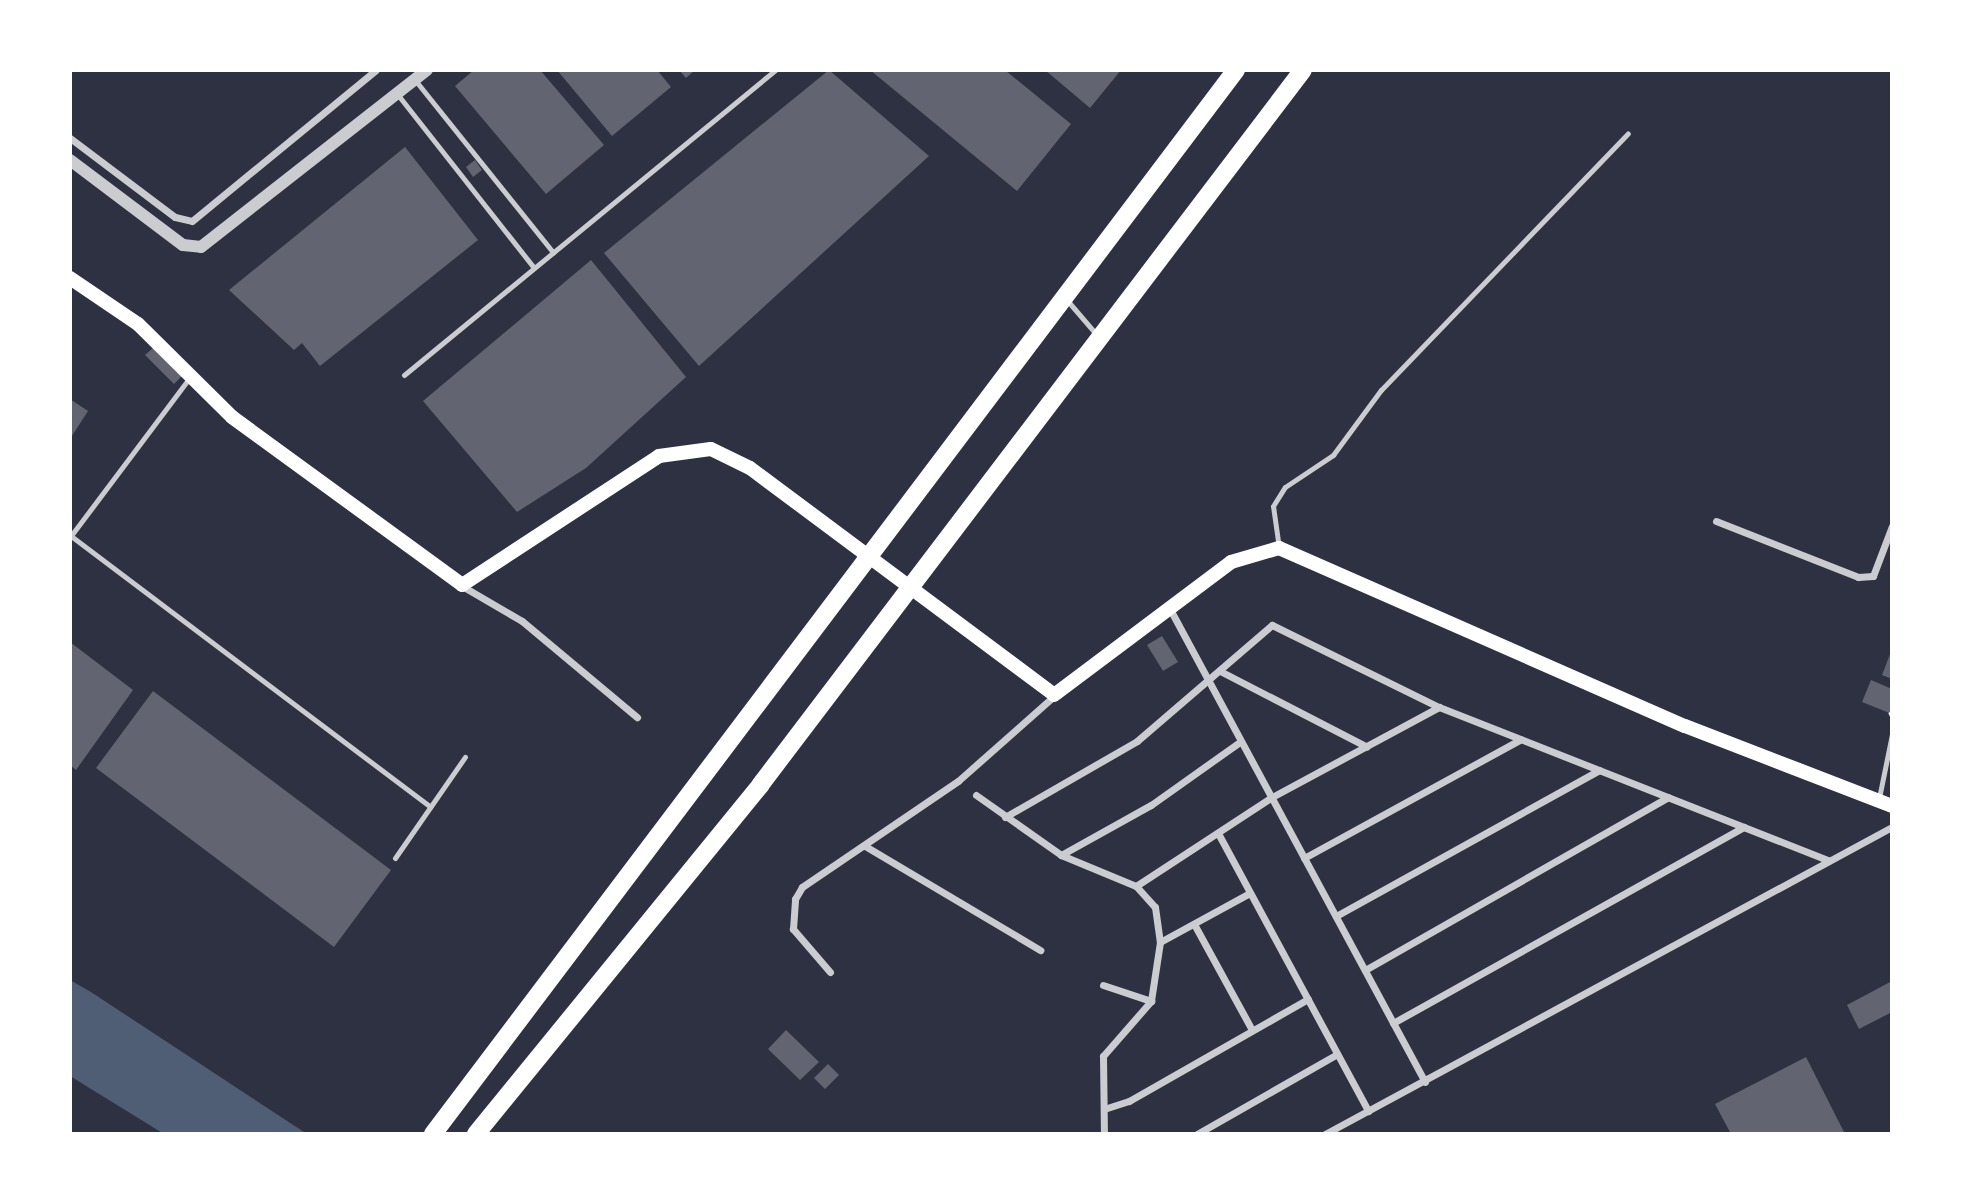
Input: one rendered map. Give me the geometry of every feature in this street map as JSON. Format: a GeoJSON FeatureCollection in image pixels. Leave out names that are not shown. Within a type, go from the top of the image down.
{"type":"FeatureCollection","features":[{"type":"Feature","properties":{"kind":"highway"},"geometry":{"type":"LineString","coordinates":[[433,1134],[577,949],[1236,70]]}},
{"type":"Feature","properties":{"kind":"highway"},"geometry":{"type":"LineString","coordinates":[[477,1134],[604,970],[761,784],[1303,70]]}},
{"type":"Feature","properties":{"kind":"main road"},"geometry":{"type":"LineString","coordinates":[[70,278],[138,324],[232,417],[462,586],[649,463],[688,448],[727,455],[811,513],[1054,695],[1171,611],[1231,562],[1279,548],[1685,726],[1885,804]]}},
{"type":"Feature","properties":{"kind":"street"},"geometry":{"type":"LineString","coordinates":[[70,138],[175,217],[192,221],[376,70]]}},
{"type":"Feature","properties":{"kind":"street"},"geometry":{"type":"LineString","coordinates":[[70,160],[183,245],[201,247],[427,70]]}},
{"type":"Feature","properties":{"kind":"street"},"geometry":{"type":"LineString","coordinates":[[1716,521],[1858,577],[1873,576],[1892,526]]}},
{"type":"Feature","properties":{"kind":"street"},"geometry":{"type":"LineString","coordinates":[[462,586],[522,621],[637,717]]}},
{"type":"Feature","properties":{"kind":"street"},"geometry":{"type":"LineString","coordinates":[[1171,611],[1425,1082]]}},
{"type":"Feature","properties":{"kind":"street"},"geometry":{"type":"LineString","coordinates":[[1005,817],[1137,741],[1272,625],[1439,707],[1829,861]]}},
{"type":"Feature","properties":{"kind":"street"},"geometry":{"type":"LineString","coordinates":[[1220,671],[1367,747]]}},
{"type":"Feature","properties":{"kind":"street"},"geometry":{"type":"LineString","coordinates":[[830,972],[793,929],[794,899],[817,873],[865,846],[958,781],[1054,695]]}},
{"type":"Feature","properties":{"kind":"street"},"geometry":{"type":"LineString","coordinates":[[1136,886],[1219,835],[1272,797],[1439,707]]}},
{"type":"Feature","properties":{"kind":"street"},"geometry":{"type":"LineString","coordinates":[[1304,858],[1521,738]]}},
{"type":"Feature","properties":{"kind":"street"},"geometry":{"type":"LineString","coordinates":[[1061,855],[1151,805],[1241,741]]}},
{"type":"Feature","properties":{"kind":"street"},"geometry":{"type":"LineString","coordinates":[[1336,916],[1599,770]]}},
{"type":"Feature","properties":{"kind":"street"},"geometry":{"type":"LineString","coordinates":[[976,794],[1061,855],[1136,886],[1156,907],[1160,942],[1151,1001],[1103,1056],[1104,1134]]}},
{"type":"Feature","properties":{"kind":"street"},"geometry":{"type":"LineString","coordinates":[[1365,970],[1668,797]]}},
{"type":"Feature","properties":{"kind":"street"},"geometry":{"type":"LineString","coordinates":[[1393,1023],[1744,827]]}},
{"type":"Feature","properties":{"kind":"street"},"geometry":{"type":"LineString","coordinates":[[1325,1134],[1890,828]]}},
{"type":"Feature","properties":{"kind":"street"},"geometry":{"type":"LineString","coordinates":[[1219,835],[1368,1111]]}},
{"type":"Feature","properties":{"kind":"street"},"geometry":{"type":"LineString","coordinates":[[865,846],[1040,950]]}},
{"type":"Feature","properties":{"kind":"street"},"geometry":{"type":"LineString","coordinates":[[1160,942],[1250,892]]}},
{"type":"Feature","properties":{"kind":"street"},"geometry":{"type":"LineString","coordinates":[[1194,924],[1252,1030]]}},
{"type":"Feature","properties":{"kind":"street"},"geometry":{"type":"LineString","coordinates":[[1103,985],[1151,1001]]}},
{"type":"Feature","properties":{"kind":"street"},"geometry":{"type":"LineString","coordinates":[[1104,1109],[1129,1101],[1308,999]]}},
{"type":"Feature","properties":{"kind":"street"},"geometry":{"type":"LineString","coordinates":[[1197,1134],[1338,1054]]}},
{"type":"Feature","properties":{"kind":"lane"},"geometry":{"type":"LineString","coordinates":[[404,375],[775,70]]}},
{"type":"Feature","properties":{"kind":"lane"},"geometry":{"type":"LineString","coordinates":[[415,80],[552,253]]}},
{"type":"Feature","properties":{"kind":"lane"},"geometry":{"type":"LineString","coordinates":[[398,95],[534,268]]}},
{"type":"Feature","properties":{"kind":"lane"},"geometry":{"type":"LineString","coordinates":[[1279,548],[1273,506],[1285,487],[1334,455],[1381,390],[1628,133]]}},
{"type":"Feature","properties":{"kind":"lane"},"geometry":{"type":"LineString","coordinates":[[1065,297],[1099,340]]}},
{"type":"Feature","properties":{"kind":"lane"},"geometry":{"type":"LineString","coordinates":[[192,375],[71,537],[430,807]]}},
{"type":"Feature","properties":{"kind":"lane"},"geometry":{"type":"LineString","coordinates":[[1885,804],[1892,734]]}},
{"type":"Feature","properties":{"kind":"lane"},"geometry":{"type":"LineString","coordinates":[[395,858],[465,757]]}},
{"type":"Feature","properties":{"kind":"water"},"geometry":{"type":"Polygon","coordinates":[[[70,980],[307,1134],[164,1134],[70,1076],[70,980]]]}},
{"type":"Feature","properties":{"kind":"building"},"geometry":{"type":"Polygon","coordinates":[[[474,70],[540,70],[604,145],[546,194],[455,86],[474,70]]]}},
{"type":"Feature","properties":{"kind":"building"},"geometry":{"type":"Polygon","coordinates":[[[557,70],[657,70],[671,87],[612,136],[557,70]]]}},
{"type":"Feature","properties":{"kind":"building"},"geometry":{"type":"Polygon","coordinates":[[[679,70],[695,70],[686,78],[679,70]]]}},
{"type":"Feature","properties":{"kind":"building"},"geometry":{"type":"Polygon","coordinates":[[[829,70],[929,156],[699,366],[604,253],[829,70]]]}},
{"type":"Feature","properties":{"kind":"building"},"geometry":{"type":"Polygon","coordinates":[[[870,70],[1005,70],[1071,124],[1017,191],[870,70]]]}},
{"type":"Feature","properties":{"kind":"building"},"geometry":{"type":"Polygon","coordinates":[[[1045,70],[1121,70],[1090,108],[1045,70]]]}},
{"type":"Feature","properties":{"kind":"building"},"geometry":{"type":"Polygon","coordinates":[[[405,147],[478,240],[320,366],[302,343],[294,350],[229,290],[405,147]]]}},
{"type":"Feature","properties":{"kind":"building"},"geometry":{"type":"Polygon","coordinates":[[[475,160],[482,170],[473,177],[466,167],[475,160]]]}},
{"type":"Feature","properties":{"kind":"building"},"geometry":{"type":"Polygon","coordinates":[[[591,260],[686,377],[586,468],[517,512],[423,401],[591,260]]]}},
{"type":"Feature","properties":{"kind":"building"},"geometry":{"type":"Polygon","coordinates":[[[153,348],[182,376],[174,384],[145,355],[153,348]]]}},
{"type":"Feature","properties":{"kind":"building"},"geometry":{"type":"Polygon","coordinates":[[[70,399],[88,411],[70,439],[70,399]]]}},
{"type":"Feature","properties":{"kind":"building"},"geometry":{"type":"Polygon","coordinates":[[[1162,636],[1178,662],[1163,671],[1147,645],[1162,636]]]}},
{"type":"Feature","properties":{"kind":"building"},"geometry":{"type":"Polygon","coordinates":[[[70,642],[133,690],[76,770],[70,765],[70,642]]]}},
{"type":"Feature","properties":{"kind":"building"},"geometry":{"type":"Polygon","coordinates":[[[1892,649],[1892,679],[1882,675],[1892,649]]]}},
{"type":"Feature","properties":{"kind":"building"},"geometry":{"type":"Polygon","coordinates":[[[1871,680],[1892,689],[1892,714],[1862,702],[1871,680]]]}},
{"type":"Feature","properties":{"kind":"building"},"geometry":{"type":"Polygon","coordinates":[[[153,691],[391,870],[334,947],[96,768],[153,691]]]}},
{"type":"Feature","properties":{"kind":"building"},"geometry":{"type":"Polygon","coordinates":[[[1892,981],[1892,1012],[1859,1029],[1847,1005],[1892,981]]]}},
{"type":"Feature","properties":{"kind":"building"},"geometry":{"type":"Polygon","coordinates":[[[786,1030],[819,1062],[800,1080],[768,1049],[786,1030]]]}},
{"type":"Feature","properties":{"kind":"building"},"geometry":{"type":"Polygon","coordinates":[[[1806,1057],[1845,1134],[1731,1134],[1715,1104],[1806,1057]]]}},
{"type":"Feature","properties":{"kind":"building"},"geometry":{"type":"Polygon","coordinates":[[[828,1064],[839,1075],[825,1089],[814,1078],[828,1064]]]}}]}
